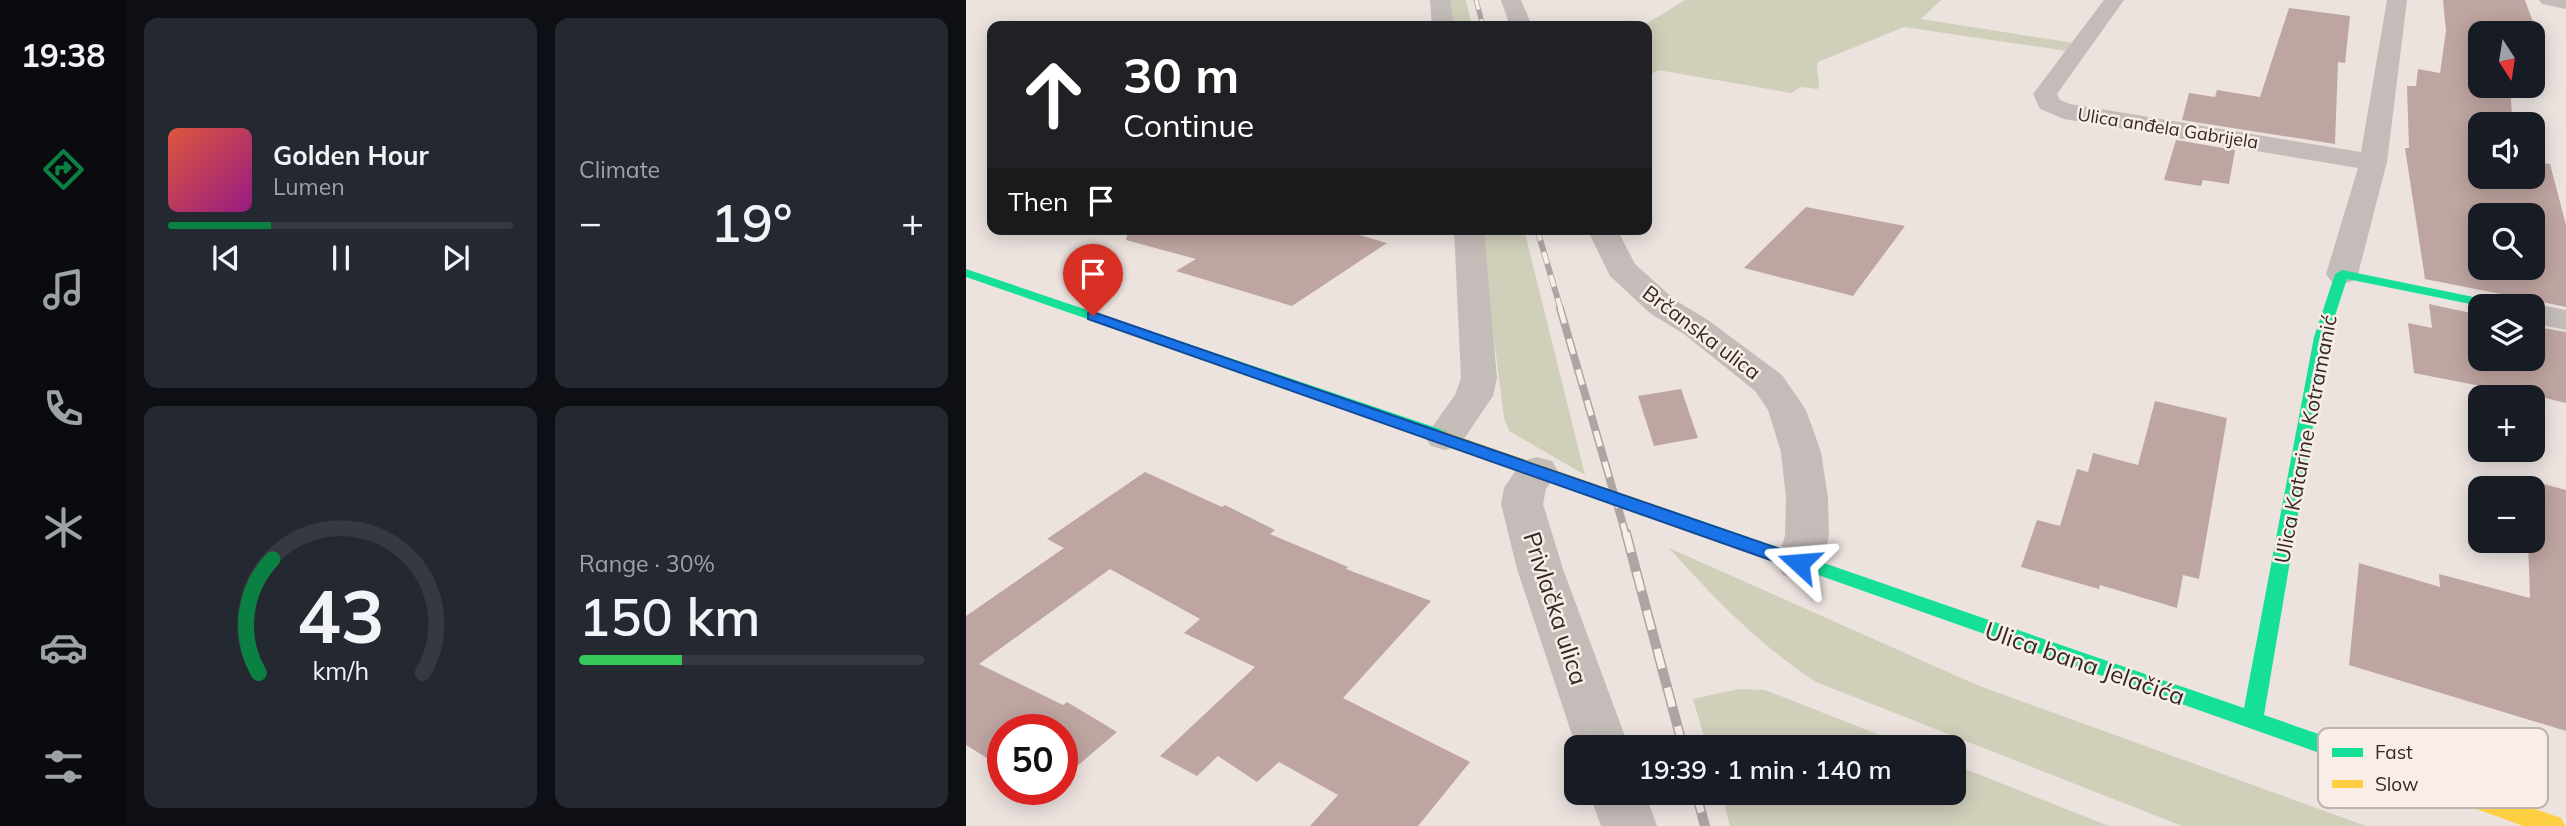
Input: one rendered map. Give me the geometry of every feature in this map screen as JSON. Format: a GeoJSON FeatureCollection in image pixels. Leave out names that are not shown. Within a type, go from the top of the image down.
{"type":"FeatureCollection","features":[{"type":"Feature","properties":{"kind":"main road","name":"Ulica bana Jelačića"},"geometry":{"type":"LineString","coordinates":[[966,273],[1445,437],[1617,500],[2318,745]]}},
{"type":"Feature","properties":{"kind":"main road"},"geometry":{"type":"LineString","coordinates":[[2342,274],[2468,300]]}},
{"type":"Feature","properties":{"kind":"main road","name":"Ulica Katarine Kotramanić"},"geometry":{"type":"LineString","coordinates":[[2252,722],[2321,337],[2342,274]]}},
{"type":"Feature","properties":{"kind":"main road","name":"Ulica bana Jelačića"},"geometry":{"type":"LineString","coordinates":[[2501,808],[2553,826]]}},
{"type":"Feature","properties":{"kind":"street"},"geometry":{"type":"LineString","coordinates":[[1440,0],[1442,21]]}},
{"type":"Feature","properties":{"kind":"street"},"geometry":{"type":"LineString","coordinates":[[1511,0],[1519,21]]}},
{"type":"Feature","properties":{"kind":"street","name":"Ulica anđela Gabrijela"},"geometry":{"type":"LineString","coordinates":[[2114,0],[2045,94],[2049,104],[2064,111],[2373,162]]}},
{"type":"Feature","properties":{"kind":"street"},"geometry":{"type":"LineString","coordinates":[[2342,274],[2373,162],[2397,0]]}},
{"type":"Feature","properties":{"kind":"street"},"geometry":{"type":"LineString","coordinates":[[2549,0],[2566,3]]}},
{"type":"Feature","properties":{"kind":"street"},"geometry":{"type":"LineString","coordinates":[[1445,437],[1474,396],[1479,378],[1469,235]]}},
{"type":"Feature","properties":{"kind":"street","name":"Brčanska ulica"},"geometry":{"type":"LineString","coordinates":[[1605,235],[1621,269],[1663,307],[1696,327],[1769,383],[1787,410],[1801,452],[1807,498],[1807,536],[1799,563]]}},
{"type":"Feature","properties":{"kind":"street"},"geometry":{"type":"LineString","coordinates":[[2545,316],[2566,320]]}},
{"type":"Feature","properties":{"kind":"street","name":"Privlačka ulica"},"geometry":{"type":"LineString","coordinates":[[1537,471],[1525,488],[1522,505],[1540,569],[1598,735]]}},
{"type":"Feature","properties":{"kind":"street"},"geometry":{"type":"LineString","coordinates":[[1622,805],[1629,826]]}},
{"type":"Feature","properties":{"kind":"green space"},"geometry":{"type":"Polygon","coordinates":[[[1448,0],[1466,0],[1471,21],[1451,21],[1448,0]]]}},
{"type":"Feature","properties":{"kind":"green space"},"geometry":{"type":"Polygon","coordinates":[[[1685,0],[1941,0],[1921,19],[2074,43],[2067,51],[1904,27],[1818,62],[1818,89],[1801,87],[1791,93],[1658,70],[1652,74],[1651,21],[1685,0]]]}},
{"type":"Feature","properties":{"kind":"green space"},"geometry":{"type":"Polygon","coordinates":[[[1481,235],[1525,235],[1585,475],[1509,431],[1504,418],[1481,235]]]}},
{"type":"Feature","properties":{"kind":"green space"},"geometry":{"type":"Polygon","coordinates":[[[1669,548],[1977,685],[2366,826],[2182,826],[1966,741],[1966,735],[1951,735],[1816,682],[1775,652],[1703,585],[1669,548]]]}},
{"type":"Feature","properties":{"kind":"green space"},"geometry":{"type":"Polygon","coordinates":[[[1739,689],[1765,690],[1879,735],[1704,735],[1693,699],[1739,689]]]}},
{"type":"Feature","properties":{"kind":"green space"},"geometry":{"type":"Polygon","coordinates":[[[1966,769],[2109,826],[1730,826],[1724,805],[1966,805],[1966,769]]]}},
{"type":"Feature","properties":{"kind":"building"},"geometry":{"type":"Polygon","coordinates":[[[2443,0],[2525,0],[2533,21],[2468,21],[2468,98],[2511,98],[2512,112],[2468,112],[2468,189],[2545,189],[2545,163],[2550,164],[2566,225],[2566,307],[2545,303],[2545,294],[2501,294],[2425,279],[2405,148],[2409,148],[2407,86],[2416,86],[2418,69],[2440,73],[2446,31],[2443,0]]]}},
{"type":"Feature","properties":{"kind":"building"},"geometry":{"type":"Polygon","coordinates":[[[2289,8],[2350,16],[2345,63],[2338,62],[2335,144],[2182,120],[2189,93],[2215,97],[2217,90],[2260,97],[2289,8]]]}},
{"type":"Feature","properties":{"kind":"building"},"geometry":{"type":"Polygon","coordinates":[[[2176,140],[2235,150],[2229,184],[2203,180],[2201,186],[2164,180],[2176,140]]]}},
{"type":"Feature","properties":{"kind":"building"},"geometry":{"type":"Polygon","coordinates":[[[1806,207],[1905,226],[1853,296],[1744,268],[1806,207]]]}},
{"type":"Feature","properties":{"kind":"building"},"geometry":{"type":"Polygon","coordinates":[[[1127,235],[1359,235],[1387,243],[1292,306],[1176,271],[1196,259],[1126,240],[1127,235]]]}},
{"type":"Feature","properties":{"kind":"building"},"geometry":{"type":"Polygon","coordinates":[[[2429,304],[2468,312],[2468,371],[2545,371],[2545,328],[2566,332],[2566,403],[2545,398],[2545,385],[2475,385],[2414,373],[2408,323],[2432,328],[2429,304]]]}},
{"type":"Feature","properties":{"kind":"building"},"geometry":{"type":"Polygon","coordinates":[[[1681,389],[1698,438],[1654,446],[1638,396],[1681,389]]]}},
{"type":"Feature","properties":{"kind":"building"},"geometry":{"type":"Polygon","coordinates":[[[2155,401],[2227,418],[2199,579],[2183,575],[2177,608],[2100,585],[2099,589],[2021,567],[2037,520],[2060,526],[2077,469],[2088,472],[2093,453],[2138,465],[2155,401]]]}},
{"type":"Feature","properties":{"kind":"building"},"geometry":{"type":"Polygon","coordinates":[[[1145,472],[1222,507],[1225,505],[1275,530],[1270,534],[1348,567],[1346,569],[1431,601],[1343,698],[1470,762],[1418,826],[1310,826],[1338,795],[1279,762],[1257,782],[1218,756],[1197,776],[1160,756],[1255,667],[1184,633],[1200,619],[1110,569],[979,664],[1063,705],[1067,702],[1117,732],[1078,765],[1078,714],[987,714],[987,758],[966,745],[966,616],[1064,548],[1047,539],[1145,472]]]}},
{"type":"Feature","properties":{"kind":"building"},"geometry":{"type":"Polygon","coordinates":[[[2545,484],[2566,490],[2566,731],[2349,665],[2359,563],[2440,587],[2439,574],[2530,598],[2528,553],[2545,553],[2545,484]]]}},
{"type":"Feature","properties":{"kind":"railway"},"geometry":{"type":"LineString","coordinates":[[1476,0],[1482,21]]}},
{"type":"Feature","properties":{"kind":"railway"},"geometry":{"type":"LineString","coordinates":[[1539,235],[1561,310]]}},
{"type":"Feature","properties":{"kind":"railway"},"geometry":{"type":"LineString","coordinates":[[1560,308],[1626,535]]}},
{"type":"Feature","properties":{"kind":"railway"},"geometry":{"type":"LineString","coordinates":[[1626,533],[1680,735]]}},
{"type":"Feature","properties":{"kind":"railway"},"geometry":{"type":"LineString","coordinates":[[1699,805],[1705,826]]}},
{"type":"Feature","properties":{"kind":"traffic: fast"},"geometry":{"type":"LineString","coordinates":[[966,273],[1440,435]]}},
{"type":"Feature","properties":{"kind":"traffic: fast"},"geometry":{"type":"LineString","coordinates":[[2252,721],[2321,337],[2342,274],[2468,300]]}},
{"type":"Feature","properties":{"kind":"traffic: fast"},"geometry":{"type":"LineString","coordinates":[[1658,512],[2318,743]]}},
{"type":"Feature","properties":{"kind":"traffic: slow"},"geometry":{"type":"LineString","coordinates":[[1440,435],[1658,512]]}},
{"type":"Feature","properties":{"kind":"traffic: slow"},"geometry":{"type":"LineString","coordinates":[[2502,808],[2553,826]]}},
{"type":"Feature","properties":{"kind":"route"},"geometry":{"type":"LineString","coordinates":[[1093,316],[1799,563]]}}]}
